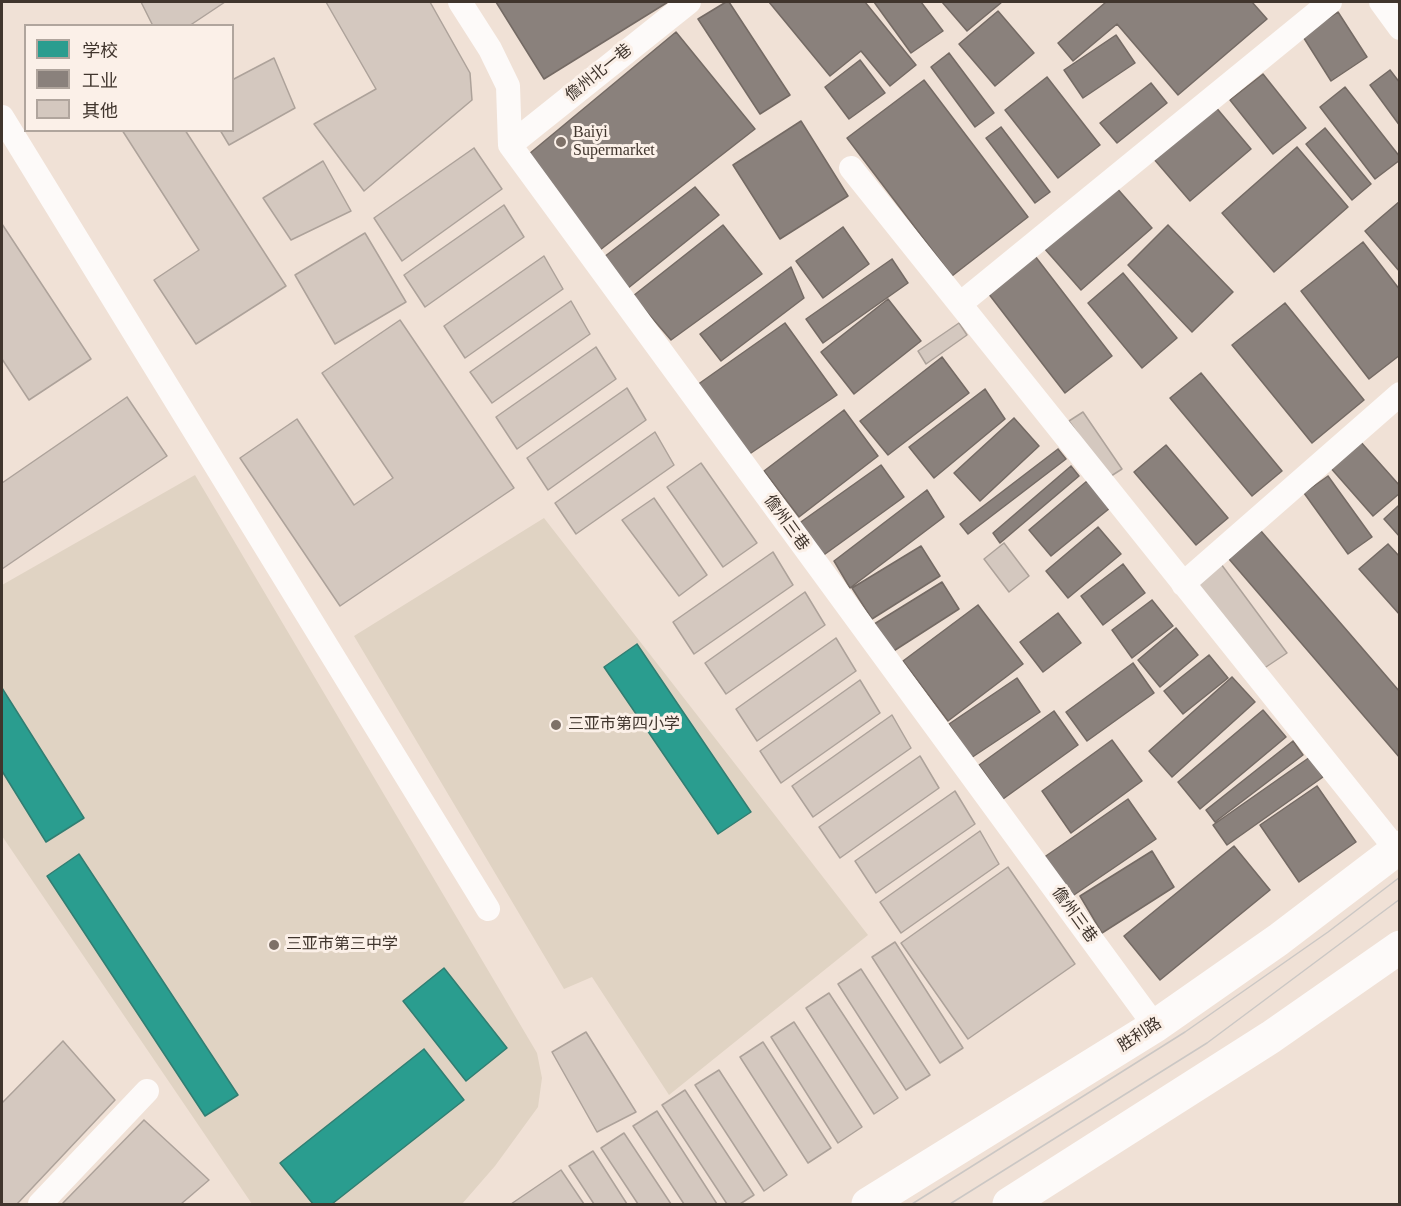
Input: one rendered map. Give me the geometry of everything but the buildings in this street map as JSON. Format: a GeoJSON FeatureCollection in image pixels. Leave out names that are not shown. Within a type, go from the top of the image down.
{"type":"FeatureCollection","features":[{"type":"Feature","properties":{"kind":"main road","name":"胜利路"},"geometry":{"type":"LineString","coordinates":[[868,1204],[1155,1026],[1278,940],[1398,848]]}},
{"type":"Feature","properties":{"kind":"main road"},"geometry":{"type":"LineString","coordinates":[[1009,1204],[1271,1037],[1400,947]]}},
{"type":"Feature","properties":{"kind":"street"},"geometry":{"type":"LineString","coordinates":[[460,2],[490,49],[508,86],[510,145]]}},
{"type":"Feature","properties":{"kind":"street","name":"儋州北一巷"},"geometry":{"type":"LineString","coordinates":[[510,145],[689,2]]}},
{"type":"Feature","properties":{"kind":"street"},"geometry":{"type":"LineString","coordinates":[[960,304],[1330,2]]}},
{"type":"Feature","properties":{"kind":"street"},"geometry":{"type":"LineString","coordinates":[[1381,2],[1400,28]]}},
{"type":"Feature","properties":{"kind":"street"},"geometry":{"type":"LineString","coordinates":[[2,117],[488,909]]}},
{"type":"Feature","properties":{"kind":"street","name":"儋州三巷"},"geometry":{"type":"LineString","coordinates":[[510,145],[1155,1026]]}},
{"type":"Feature","properties":{"kind":"street"},"geometry":{"type":"LineString","coordinates":[[852,168],[1183,584],[1398,848]]}},
{"type":"Feature","properties":{"kind":"street"},"geometry":{"type":"LineString","coordinates":[[1183,584],[1400,394]]}},
{"type":"Feature","properties":{"kind":"street"},"geometry":{"type":"LineString","coordinates":[[40,1204],[147,1091]]}},
{"type":"Feature","properties":{"kind":"shaded area","name":"三亚市第三中学"},"geometry":{"type":"Polygon","coordinates":[[[195,475],[537,1053],[542,1078],[538,1107],[495,1166],[462,1204],[252,1204],[2,836],[2,585],[195,475]]]}},
{"type":"Feature","properties":{"kind":"shaded area","name":"三亚市第四小学"},"geometry":{"type":"Polygon","coordinates":[[[544,518],[868,935],[669,1095],[592,977],[564,989],[354,636],[544,518]]]}},
{"type":"Feature","properties":{"kind":"tram line"},"geometry":{"type":"LineString","coordinates":[[912,1204],[1185,1032],[1328,932],[1400,877]]}},
{"type":"Feature","properties":{"kind":"tram line"},"geometry":{"type":"LineString","coordinates":[[950,1204],[1207,1043],[1400,899]]}},
{"type":"Feature","properties":{"kind":"place","name":"Baiyi Supermarket"},"geometry":{"type":"Point","coordinates":[561,142]}},
{"type":"Feature","properties":{"kind":"place","name":"三亚市第四小学"},"geometry":{"type":"Point","coordinates":[556,725]}},
{"type":"Feature","properties":{"kind":"place","name":"三亚市第三中学"},"geometry":{"type":"Point","coordinates":[274,945]}}]}
